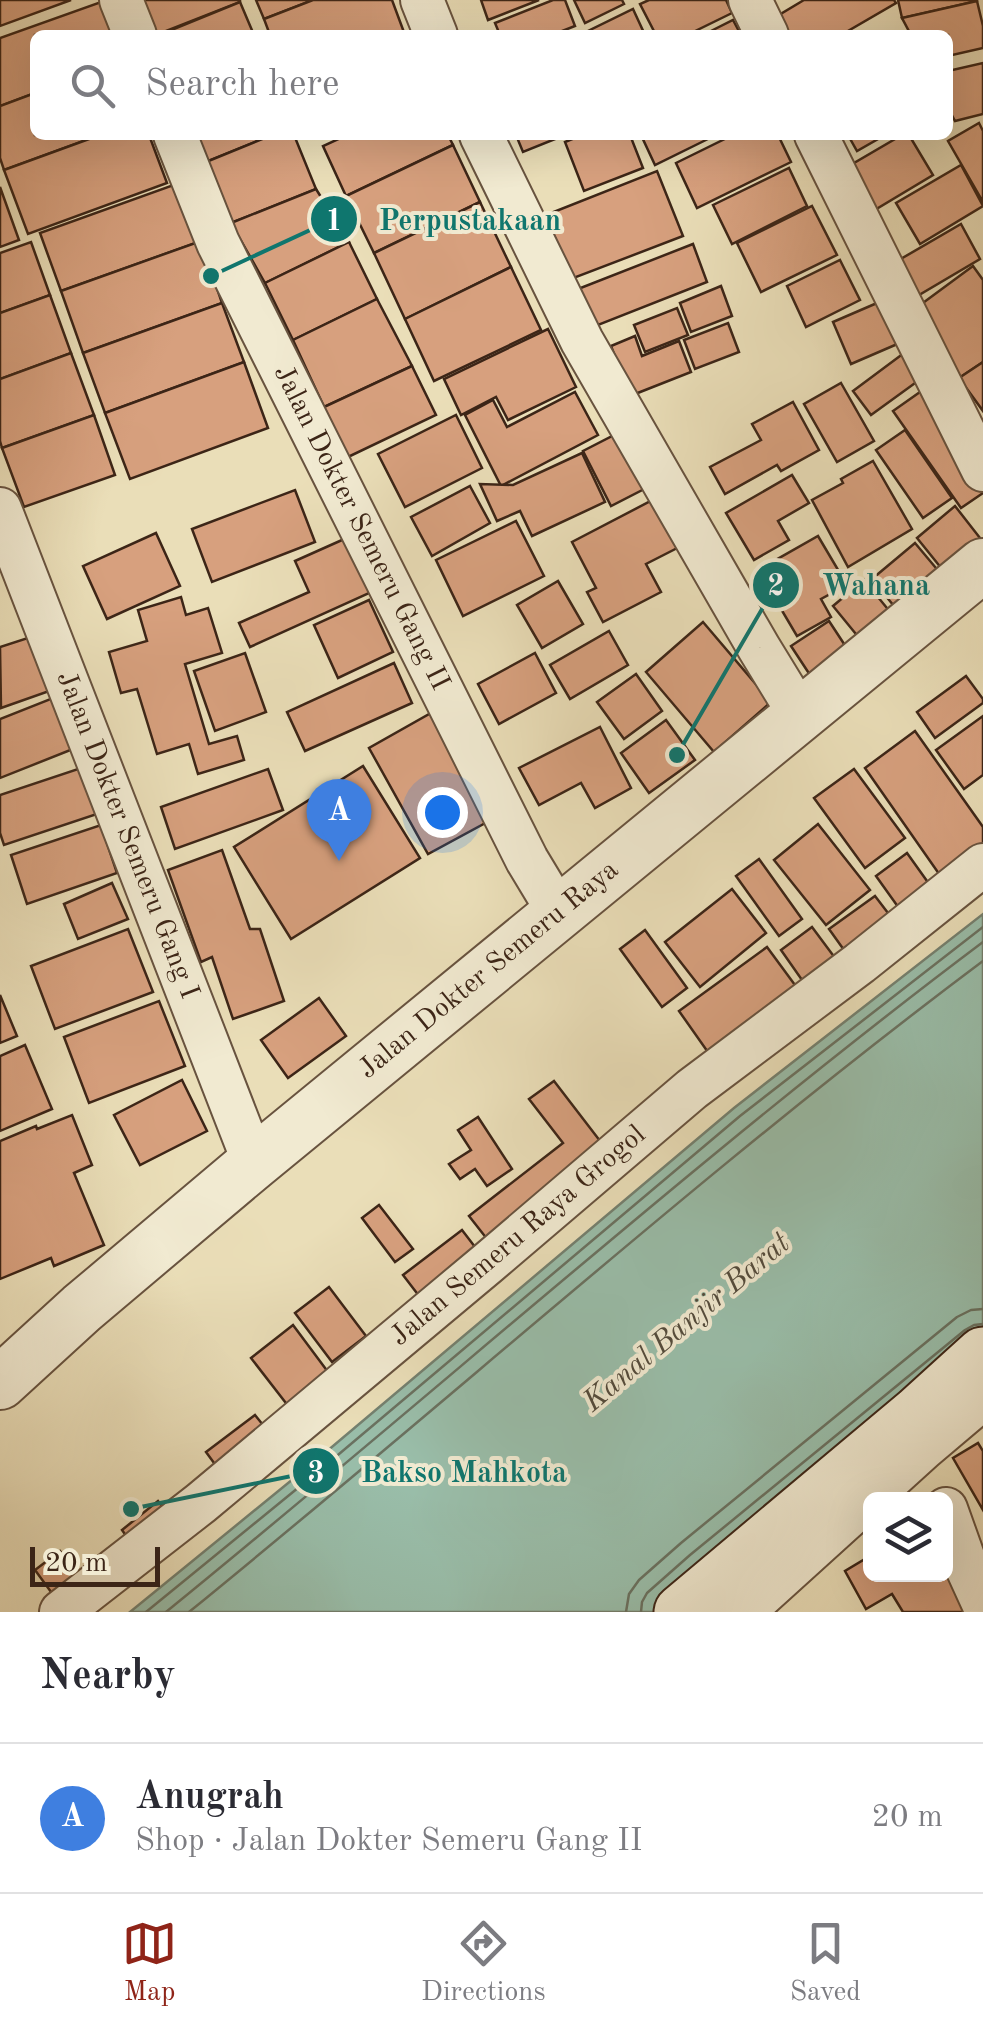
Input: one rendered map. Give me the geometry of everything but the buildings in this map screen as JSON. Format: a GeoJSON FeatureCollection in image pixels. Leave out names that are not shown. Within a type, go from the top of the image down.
{"type":"FeatureCollection","features":[{"type":"Feature","properties":{"kind":"main road"},"geometry":{"type":"LineString","coordinates":[[682,1612],[983,1355]]}},
{"type":"Feature","properties":{"kind":"street"},"geometry":{"type":"LineString","coordinates":[[121,0],[133,30]]}},
{"type":"Feature","properties":{"kind":"street"},"geometry":{"type":"LineString","coordinates":[[422,0],[434,30]]}},
{"type":"Feature","properties":{"kind":"street"},"geometry":{"type":"LineString","coordinates":[[750,0],[765,30]]}},
{"type":"Feature","properties":{"kind":"street","name":"Jalan Dokter Semeru Gang II"},"geometry":{"type":"LineString","coordinates":[[177,140],[218,243],[527,860],[559,913]]}},
{"type":"Feature","properties":{"kind":"street"},"geometry":{"type":"LineString","coordinates":[[483,140],[582,341],[800,715]]}},
{"type":"Feature","properties":{"kind":"street"},"geometry":{"type":"LineString","coordinates":[[818,140],[983,470]]}},
{"type":"Feature","properties":{"kind":"street","name":"Jalan Dokter Semeru Gang I"},"geometry":{"type":"LineString","coordinates":[[0,510],[254,1163]]}},
{"type":"Feature","properties":{"kind":"street","name":"Jalan Dokter Semeru Raya"},"geometry":{"type":"LineString","coordinates":[[0,1382],[254,1163],[983,565]]}},
{"type":"Feature","properties":{"kind":"street","name":"Jalan Semeru Raya Grogol"},"geometry":{"type":"LineString","coordinates":[[62,1612],[201,1503],[682,1097],[983,865]]}},
{"type":"Feature","properties":{"kind":"street"},"geometry":{"type":"LineString","coordinates":[[0,1328],[54,1332]]}},
{"type":"Feature","properties":{"kind":"street"},"geometry":{"type":"LineString","coordinates":[[743,1612],[983,1398]]}},
{"type":"Feature","properties":{"kind":"street"},"geometry":{"type":"LineString","coordinates":[[924,1448],[939,1492]]}},
{"type":"Feature","properties":{"kind":"street"},"geometry":{"type":"LineString","coordinates":[[953,1524],[978,1578]]}},
{"type":"Feature","properties":{"kind":"water","name":"Kanal Banjir Barat"},"geometry":{"type":"Polygon","coordinates":[[[983,914],[983,1344],[659,1612],[130,1612],[734,1108],[983,914]]]}},
{"type":"Feature","properties":{"kind":"place","name":"Perpustakaan"},"geometry":{"type":"Point","coordinates":[211,276]}},
{"type":"Feature","properties":{"kind":"place","name":"Wahana"},"geometry":{"type":"Point","coordinates":[677,755]}},
{"type":"Feature","properties":{"kind":"place","name":"Anugrah"},"geometry":{"type":"Point","coordinates":[339,861]}},
{"type":"Feature","properties":{"kind":"place","name":"Bakso Mahkota"},"geometry":{"type":"Point","coordinates":[131,1509]}}]}
